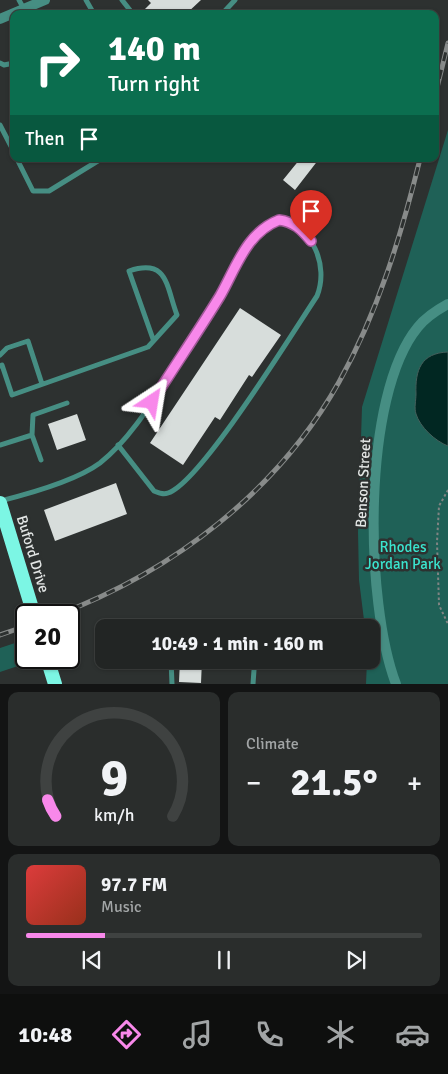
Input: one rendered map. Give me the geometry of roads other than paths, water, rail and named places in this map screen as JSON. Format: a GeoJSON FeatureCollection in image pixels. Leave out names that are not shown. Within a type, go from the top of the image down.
{"type":"FeatureCollection","features":[{"type":"Feature","properties":{"kind":"highway","name":"Buford Drive"},"geometry":{"type":"LineString","coordinates":[[0,502],[4,529],[31,604]]}},
{"type":"Feature","properties":{"kind":"highway"},"geometry":{"type":"LineString","coordinates":[[50,669],[55,684]]}},
{"type":"Feature","properties":{"kind":"street"},"geometry":{"type":"LineString","coordinates":[[22,4],[45,0]]}},
{"type":"Feature","properties":{"kind":"street","name":"Benson Street"},"geometry":{"type":"LineString","coordinates":[[396,684],[381,633],[375,581],[377,452],[385,406],[402,355],[417,327],[434,312],[448,304]]}},
{"type":"Feature","properties":{"kind":"lane"},"geometry":{"type":"LineString","coordinates":[[122,0],[130,10]]}},
{"type":"Feature","properties":{"kind":"lane"},"geometry":{"type":"LineString","coordinates":[[226,10],[235,0]]}},
{"type":"Feature","properties":{"kind":"lane"},"geometry":{"type":"LineString","coordinates":[[0,125],[10,144]]}},
{"type":"Feature","properties":{"kind":"lane"},"geometry":{"type":"LineString","coordinates":[[19,162],[33,190],[49,191],[96,162]]}},
{"type":"Feature","properties":{"kind":"lane"},"geometry":{"type":"LineString","coordinates":[[0,502],[85,472],[100,462],[118,445],[152,402],[220,295],[241,254],[260,231],[279,220],[300,228],[311,241],[317,255],[321,285],[317,296],[206,460],[176,488],[169,493],[162,494],[154,491],[118,445]]}},
{"type":"Feature","properties":{"kind":"lane"},"geometry":{"type":"LineString","coordinates":[[42,384],[28,341],[7,348],[0,356],[1,365],[12,395],[148,347],[153,339],[177,316],[161,272],[144,266],[129,270],[153,339]]}},
{"type":"Feature","properties":{"kind":"lane"},"geometry":{"type":"LineString","coordinates":[[41,460],[32,435],[33,415],[67,403]]}},
{"type":"Feature","properties":{"kind":"lane"},"geometry":{"type":"LineString","coordinates":[[0,445],[32,435]]}},
{"type":"Feature","properties":{"kind":"lane"},"geometry":{"type":"LineString","coordinates":[[171,669],[172,684]]}},
{"type":"Feature","properties":{"kind":"lane"},"geometry":{"type":"LineString","coordinates":[[253,684],[254,669]]}},
{"type":"Feature","properties":{"kind":"railway"},"geometry":{"type":"LineString","coordinates":[[439,80],[448,43]]}},
{"type":"Feature","properties":{"kind":"railway"},"geometry":{"type":"LineString","coordinates":[[80,605],[142,575],[182,551],[219,523],[254,492],[286,458],[314,422],[339,382],[377,301],[405,216],[419,162]]}},
{"type":"Feature","properties":{"kind":"railway"},"geometry":{"type":"LineString","coordinates":[[0,635],[15,630]]}},
{"type":"Feature","properties":{"kind":"park label","name":"Rhodes Jordan Park"},"geometry":{"type":"Point","coordinates":[403,556]}}]}
